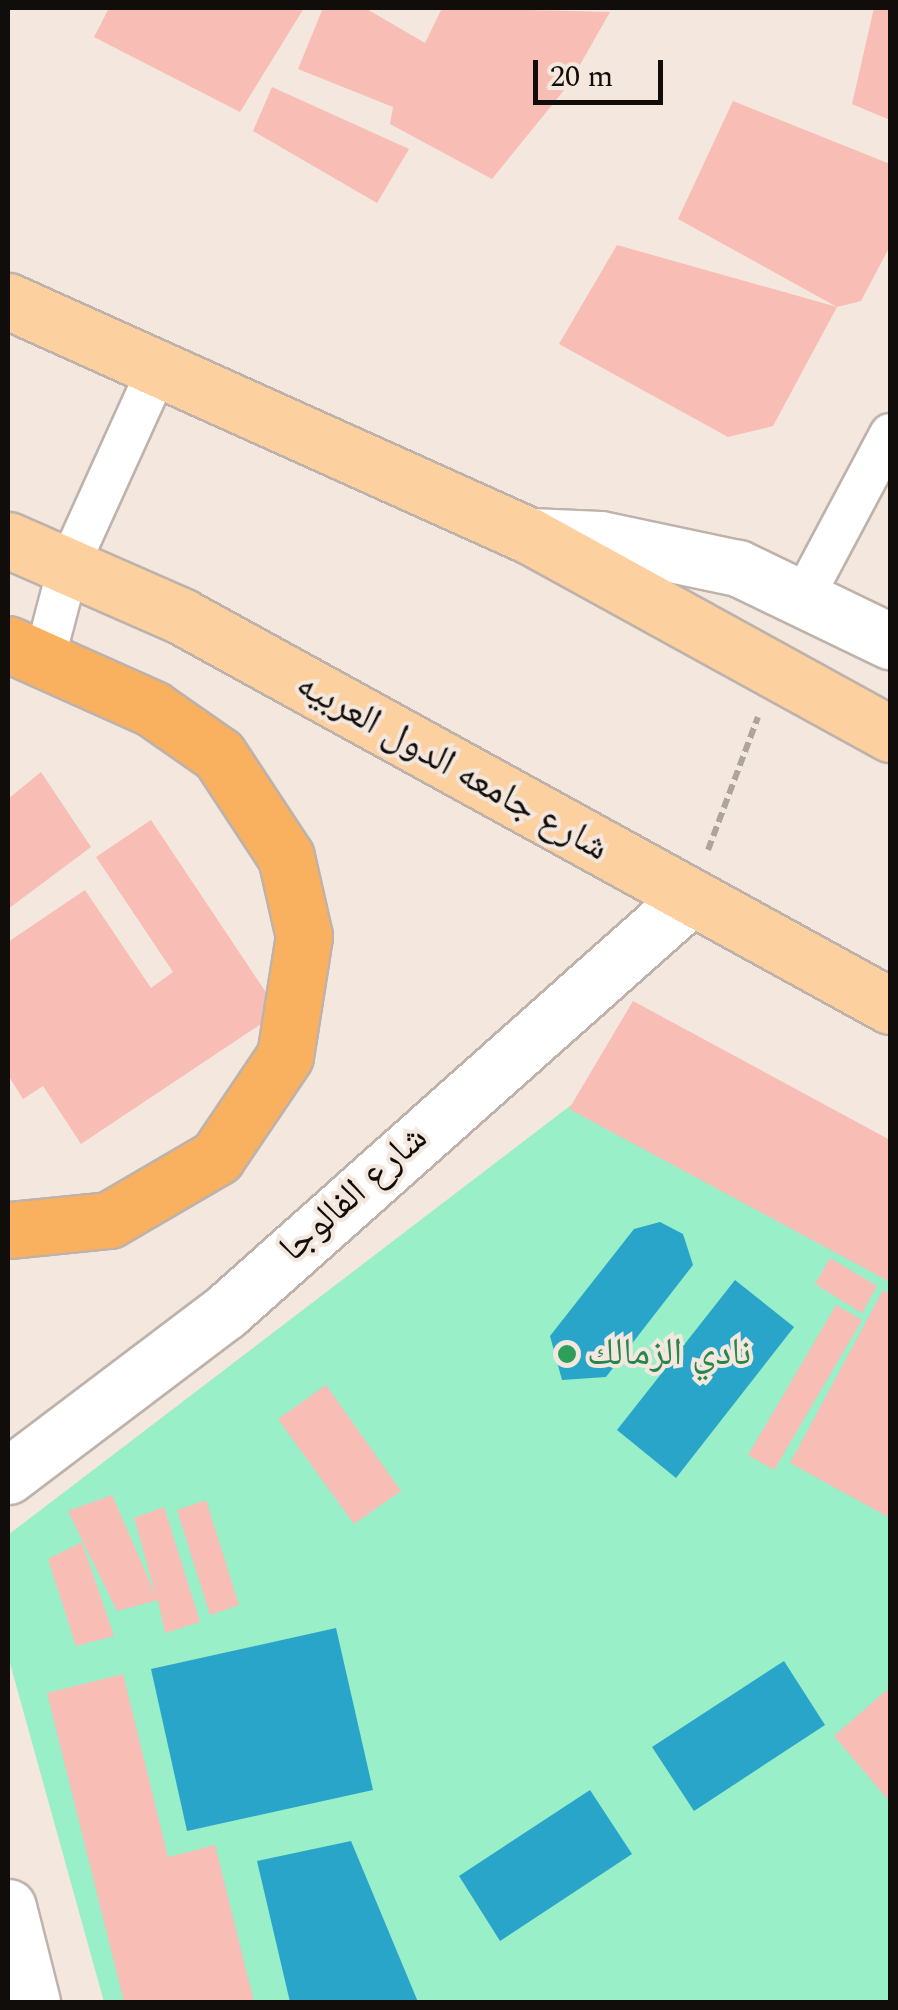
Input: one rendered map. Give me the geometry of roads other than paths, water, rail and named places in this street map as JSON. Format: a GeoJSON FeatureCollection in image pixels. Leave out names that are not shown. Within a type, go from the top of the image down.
{"type":"FeatureCollection","features":[{"type":"Feature","properties":{"kind":"highway"},"geometry":{"type":"LineString","coordinates":[[8,1230],[108,1220],[184,1183],[245,1126],[285,1056],[304,936],[269,820],[188,730],[26,652]]}},
{"type":"Feature","properties":{"kind":"main road"},"geometry":{"type":"LineString","coordinates":[[8,301],[530,536],[890,734]]}},
{"type":"Feature","properties":{"kind":"main road","name":"شارع جامعه الدول العربيه"},"geometry":{"type":"LineString","coordinates":[[8,540],[181,616],[890,1006]]}},
{"type":"Feature","properties":{"kind":"street"},"geometry":{"type":"LineString","coordinates":[[26,652],[158,369]]}},
{"type":"Feature","properties":{"kind":"street"},"geometry":{"type":"LineString","coordinates":[[805,594],[890,434]]}},
{"type":"Feature","properties":{"kind":"street"},"geometry":{"type":"LineString","coordinates":[[530,536],[670,550],[805,594],[890,641]]}},
{"type":"Feature","properties":{"kind":"street","name":"شارع الفالوجا"},"geometry":{"type":"LineString","coordinates":[[8,1476],[225,1312],[690,898]]}},
{"type":"Feature","properties":{"kind":"street"},"geometry":{"type":"LineString","coordinates":[[8,1907],[32,2002]]}},
{"type":"Feature","properties":{"kind":"water"},"geometry":{"type":"Polygon","coordinates":[[[660,1222],[683,1234],[693,1265],[606,1377],[562,1380],[550,1336],[634,1229],[660,1222]]]}},
{"type":"Feature","properties":{"kind":"water"},"geometry":{"type":"Polygon","coordinates":[[[735,1280],[794,1327],[676,1478],[617,1430],[735,1280]]]}},
{"type":"Feature","properties":{"kind":"water"},"geometry":{"type":"Polygon","coordinates":[[[336,1628],[373,1790],[187,1831],[151,1669],[336,1628]]]}},
{"type":"Feature","properties":{"kind":"water"},"geometry":{"type":"Polygon","coordinates":[[[784,1661],[825,1725],[694,1811],[652,1747],[784,1661]]]}},
{"type":"Feature","properties":{"kind":"water"},"geometry":{"type":"Polygon","coordinates":[[[590,1790],[632,1854],[500,1941],[459,1876],[590,1790]]]}},
{"type":"Feature","properties":{"kind":"water"},"geometry":{"type":"Polygon","coordinates":[[[351,1841],[418,2002],[290,2002],[257,1861],[351,1841]]]}},
{"type":"Feature","properties":{"kind":"place","name":"نادي الزمالك"},"geometry":{"type":"Point","coordinates":[567,1354]}}]}
